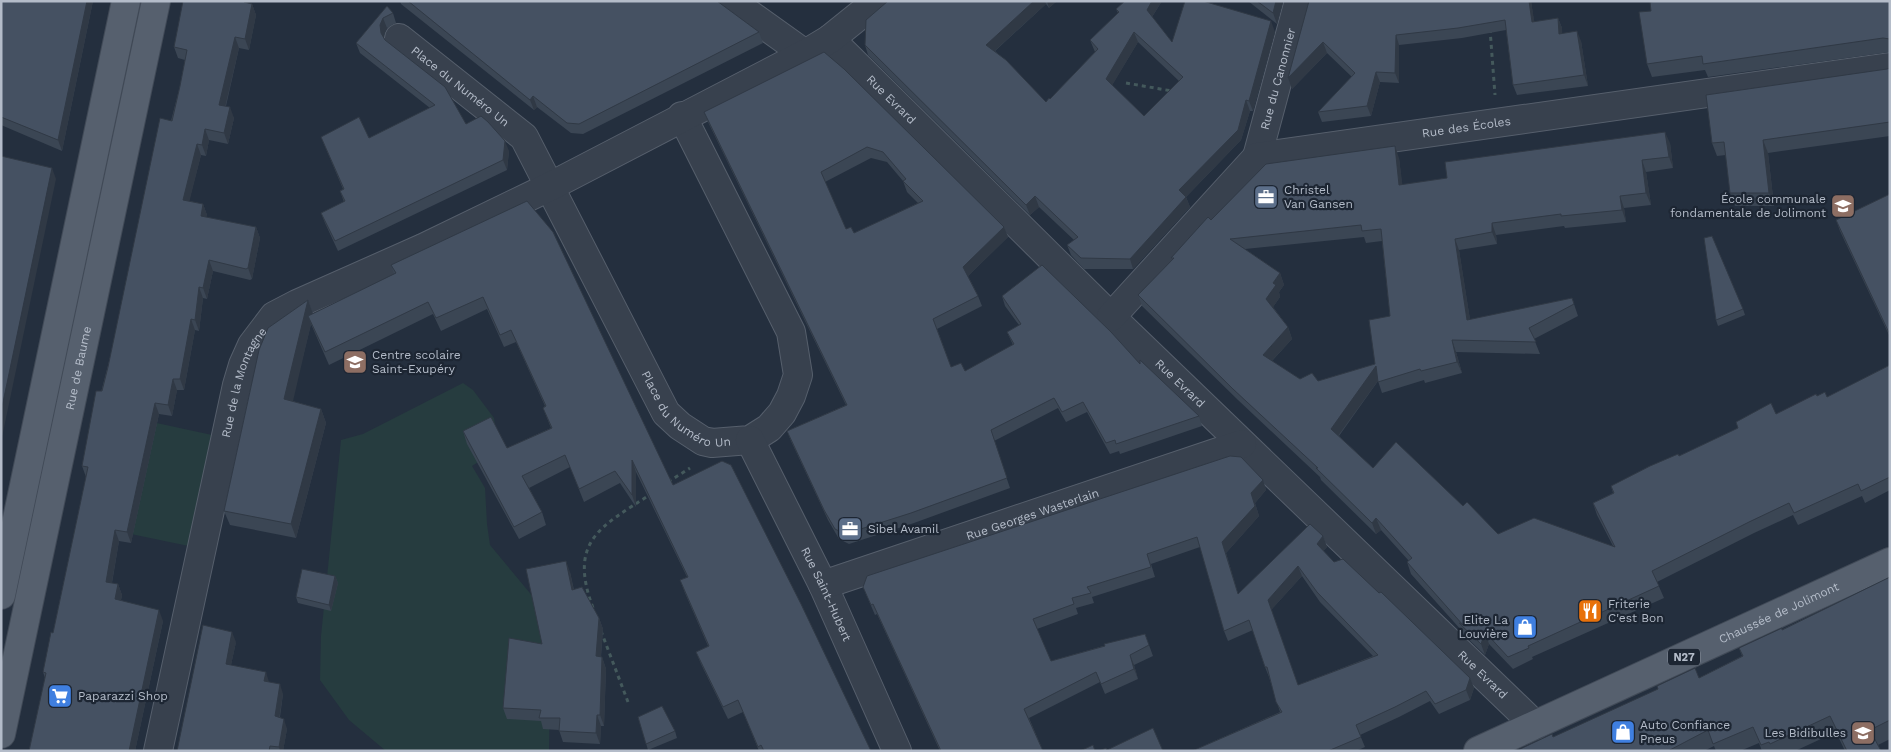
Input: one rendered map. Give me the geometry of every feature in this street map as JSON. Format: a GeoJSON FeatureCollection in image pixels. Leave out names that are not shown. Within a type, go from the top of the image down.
{"type":"FeatureCollection","features":[{"type":"Feature","properties":{"kind":"main road"},"geometry":{"type":"LineString","coordinates":[[1,595],[126,1]]}},
{"type":"Feature","properties":{"kind":"main road","name":"Rue de Baume"},"geometry":{"type":"LineString","coordinates":[[1,734],[156,1]]}},
{"type":"Feature","properties":{"kind":"main road","name":"Chaussée de Jolimont"},"geometry":{"type":"LineString","coordinates":[[1478,751],[1890,562]]}},
{"type":"Feature","properties":{"kind":"street"},"geometry":{"type":"LineString","coordinates":[[731,1],[805,54]]}},
{"type":"Feature","properties":{"kind":"street"},"geometry":{"type":"LineString","coordinates":[[549,187],[682,116],[805,54],[830,39],[877,1]]}},
{"type":"Feature","properties":{"kind":"street","name":"Rue du Canonnier"},"geometry":{"type":"LineString","coordinates":[[1257,156],[1299,1]]}},
{"type":"Feature","properties":{"kind":"street","name":"Place du Numéro Un"},"geometry":{"type":"LineString","coordinates":[[399,38],[524,137],[666,413],[695,436],[712,443],[750,440],[769,428],[782,413],[791,396],[798,376],[791,332],[682,116]]}},
{"type":"Feature","properties":{"kind":"street","name":"Rue Evrard"},"geometry":{"type":"LineString","coordinates":[[830,39],[1111,317],[1535,725]]}},
{"type":"Feature","properties":{"kind":"street","name":"Rue des Écoles"},"geometry":{"type":"LineString","coordinates":[[1257,156],[1890,67]]}},
{"type":"Feature","properties":{"kind":"street"},"geometry":{"type":"LineString","coordinates":[[1111,317],[1257,156]]}},
{"type":"Feature","properties":{"kind":"street","name":"Rue de la Montagne"},"geometry":{"type":"LineString","coordinates":[[158,751],[237,384],[252,344],[261,331],[274,316],[297,304],[423,248],[549,187]]}},
{"type":"Feature","properties":{"kind":"street","name":"Rue Saint-Hubert"},"geometry":{"type":"LineString","coordinates":[[750,440],[823,585],[897,751]]}},
{"type":"Feature","properties":{"kind":"street","name":"Rue Georges Wasterlain"},"geometry":{"type":"LineString","coordinates":[[823,585],[1242,444]]}},
{"type":"Feature","properties":{"kind":"path"},"geometry":{"type":"LineString","coordinates":[[1490,20],[1497,122]]}},
{"type":"Feature","properties":{"kind":"path"},"geometry":{"type":"LineString","coordinates":[[1126,83],[1168,90],[1175,93]]}},
{"type":"Feature","properties":{"kind":"path"},"geometry":{"type":"LineString","coordinates":[[664,485],[695,465],[712,443]]}},
{"type":"Feature","properties":{"kind":"path"},"geometry":{"type":"LineString","coordinates":[[595,614],[585,587],[584,565],[591,541],[610,521],[657,490]]}},
{"type":"Feature","properties":{"kind":"path"},"geometry":{"type":"LineString","coordinates":[[598,622],[628,702]]}},
{"type":"Feature","properties":{"kind":"green space"},"geometry":{"type":"Polygon","coordinates":[[[463,383],[473,390],[494,418],[499,449],[472,466],[485,488],[490,545],[534,598],[550,676],[549,751],[386,751],[349,720],[320,680],[321,636],[341,440],[363,434],[463,383]]]}},
{"type":"Feature","properties":{"kind":"green space"},"geometry":{"type":"Polygon","coordinates":[[[101,411],[226,438],[203,549],[131,534],[101,411]]]}},
{"type":"Feature","properties":{"kind":"building"},"geometry":{"type":"Polygon","coordinates":[[[1,1],[87,1],[58,140],[1,117],[1,1]]]}},
{"type":"Feature","properties":{"kind":"building"},"geometry":{"type":"Polygon","coordinates":[[[183,1],[244,1],[252,4],[245,39],[235,37],[219,105],[230,107],[224,133],[205,129],[202,145],[197,144],[183,200],[203,204],[201,216],[256,227],[248,268],[209,260],[203,288],[199,287],[195,320],[191,319],[180,379],[173,379],[168,405],[155,403],[127,532],[115,530],[106,582],[118,584],[115,599],[159,610],[129,751],[29,751],[46,673],[43,672],[51,632],[53,633],[88,467],[82,466],[96,391],[102,391],[108,367],[160,118],[172,121],[180,86],[187,50],[174,47],[183,1]]]}},
{"type":"Feature","properties":{"kind":"building"},"geometry":{"type":"Polygon","coordinates":[[[408,1],[717,1],[759,32],[579,124],[567,123],[533,96],[530,100],[408,1]]]}},
{"type":"Feature","properties":{"kind":"building"},"geometry":{"type":"Polygon","coordinates":[[[888,1],[1034,1],[986,45],[1006,60],[1046,102],[1098,49],[1090,40],[1119,12],[1116,9],[1125,1],[1152,1],[1147,10],[1172,42],[1185,1],[1203,1],[1271,21],[1249,101],[1246,100],[1238,130],[1179,190],[1186,197],[1130,259],[1081,258],[1067,245],[1078,237],[1035,196],[1026,205],[865,45],[866,20],[888,1]],[[1134,32],[1106,79],[1144,116],[1183,77],[1134,32]]]}},
{"type":"Feature","properties":{"kind":"building"},"geometry":{"type":"Polygon","coordinates":[[[1257,1],[1276,1],[1273,13],[1257,1]]]}},
{"type":"Feature","properties":{"kind":"building"},"geometry":{"type":"Polygon","coordinates":[[[1309,1],[1529,1],[1532,22],[1558,18],[1559,34],[1577,31],[1584,75],[1513,85],[1505,20],[1458,28],[1396,35],[1395,73],[1376,72],[1367,106],[1318,112],[1355,73],[1323,42],[1288,78],[1309,1]]]}},
{"type":"Feature","properties":{"kind":"building"},"geometry":{"type":"Polygon","coordinates":[[[1890,1],[1890,39],[1883,38],[1703,64],[1702,56],[1647,64],[1639,12],[1651,11],[1650,2],[1890,1]]]}},
{"type":"Feature","properties":{"kind":"building"},"geometry":{"type":"Polygon","coordinates":[[[387,6],[393,13],[383,18],[380,25],[381,33],[385,40],[445,87],[466,124],[481,116],[488,122],[505,141],[503,160],[335,241],[321,213],[345,201],[340,191],[344,189],[321,137],[359,117],[369,138],[435,105],[356,43],[387,6]]]}},
{"type":"Feature","properties":{"kind":"building"},"geometry":{"type":"Polygon","coordinates":[[[824,52],[844,69],[1004,227],[963,267],[978,296],[933,319],[951,367],[961,363],[965,371],[1014,344],[1007,332],[1021,324],[1002,296],[1042,265],[1111,332],[1140,364],[1140,360],[1199,416],[1116,444],[1115,440],[1106,443],[1083,402],[1062,412],[1054,398],[991,430],[1007,478],[911,513],[845,534],[835,529],[824,510],[787,431],[847,405],[704,112],[824,52]],[[867,147],[821,172],[846,229],[851,227],[854,233],[923,201],[903,181],[906,179],[883,152],[867,147]]]}},
{"type":"Feature","properties":{"kind":"building"},"geometry":{"type":"Polygon","coordinates":[[[1890,68],[1890,122],[1763,140],[1769,193],[1730,193],[1724,142],[1712,143],[1706,95],[1890,68]]]}},
{"type":"Feature","properties":{"kind":"building"},"geometry":{"type":"Polygon","coordinates":[[[1665,132],[1669,157],[1642,160],[1646,193],[1620,196],[1622,210],[1561,216],[1561,214],[1492,223],[1492,232],[1455,239],[1467,320],[1572,298],[1574,304],[1529,328],[1536,342],[1452,340],[1457,362],[1421,371],[1420,369],[1378,382],[1376,366],[1331,429],[1373,468],[1396,442],[1463,506],[1467,502],[1498,534],[1534,518],[1615,547],[1593,503],[1614,493],[1611,486],[1650,466],[1678,454],[1679,456],[1738,428],[1736,422],[1771,403],[1776,414],[1816,394],[1817,396],[1825,392],[1827,397],[1890,365],[1890,477],[1861,491],[1858,484],[1794,513],[1789,503],[1652,571],[1659,586],[1508,657],[1485,632],[1481,644],[1459,623],[1463,625],[1407,562],[1412,558],[1376,518],[1372,523],[1316,468],[1318,468],[1233,389],[1138,295],[1174,258],[1171,258],[1208,217],[1211,220],[1266,164],[1395,146],[1399,185],[1447,178],[1445,162],[1665,132]],[[1361,225],[1230,239],[1280,273],[1273,283],[1276,285],[1266,299],[1288,327],[1263,355],[1300,379],[1312,373],[1318,381],[1375,364],[1369,320],[1390,316],[1381,229],[1362,231],[1361,225]]]}},
{"type":"Feature","properties":{"kind":"building"},"geometry":{"type":"Polygon","coordinates":[[[1,156],[52,168],[1,412],[1,156]]]}},
{"type":"Feature","properties":{"kind":"building"},"geometry":{"type":"Polygon","coordinates":[[[1890,194],[1890,335],[1836,220],[1890,194]]]}},
{"type":"Feature","properties":{"kind":"building"},"geometry":{"type":"Polygon","coordinates":[[[527,201],[553,232],[673,485],[722,461],[731,465],[801,604],[871,751],[764,751],[761,745],[758,747],[738,700],[723,707],[696,652],[709,646],[680,580],[688,577],[632,460],[632,495],[615,471],[579,489],[565,455],[522,476],[542,512],[514,527],[463,431],[491,417],[507,448],[552,428],[543,408],[546,406],[511,330],[500,335],[483,297],[436,318],[428,302],[325,352],[308,316],[396,273],[391,265],[527,201]]]}},
{"type":"Feature","properties":{"kind":"building"},"geometry":{"type":"Polygon","coordinates":[[[1712,236],[1743,309],[1716,320],[1704,238],[1712,236]]]}},
{"type":"Feature","properties":{"kind":"building"},"geometry":{"type":"Polygon","coordinates":[[[308,300],[284,399],[321,409],[291,524],[224,511],[259,350],[268,328],[308,300]]]}},
{"type":"Feature","properties":{"kind":"building"},"geometry":{"type":"Polygon","coordinates":[[[1230,456],[1241,457],[1263,480],[1251,493],[1255,506],[1222,542],[1238,594],[1310,524],[1323,536],[1317,544],[1334,562],[1343,559],[1379,593],[1381,592],[1470,678],[1466,690],[1435,704],[1426,691],[1356,725],[1361,737],[1328,751],[1192,751],[1282,712],[1276,702],[1267,667],[1265,667],[1249,620],[1224,631],[1197,537],[1147,554],[1151,567],[1087,587],[1091,593],[1072,598],[1074,604],[1033,619],[1051,661],[1105,646],[1104,644],[1145,634],[1149,645],[1130,655],[1134,669],[1101,684],[1096,672],[1024,709],[1043,751],[941,751],[873,604],[871,605],[863,587],[867,576],[1230,456]],[[1298,566],[1268,600],[1298,685],[1378,655],[1317,592],[1298,566]]]}},
{"type":"Feature","properties":{"kind":"building"},"geometry":{"type":"Polygon","coordinates":[[[566,561],[572,590],[582,587],[599,618],[596,656],[602,657],[600,715],[597,715],[596,733],[559,731],[560,718],[539,718],[541,710],[503,708],[509,638],[542,644],[526,569],[566,561]]]}},
{"type":"Feature","properties":{"kind":"building"},"geometry":{"type":"Polygon","coordinates":[[[302,569],[335,576],[329,605],[296,597],[302,569]]]}},
{"type":"Feature","properties":{"kind":"building"},"geometry":{"type":"Polygon","coordinates":[[[1890,577],[1890,720],[1870,730],[1881,751],[1847,751],[1830,716],[1770,744],[1769,742],[1761,745],[1753,727],[1713,744],[1708,730],[1668,751],[1516,751],[1552,734],[1553,737],[1658,689],[1657,686],[1695,668],[1699,678],[1743,656],[1739,648],[1782,628],[1782,630],[1890,577]]]}},
{"type":"Feature","properties":{"kind":"building"},"geometry":{"type":"Polygon","coordinates":[[[203,625],[232,632],[226,664],[266,672],[264,681],[280,684],[275,716],[284,719],[279,747],[270,746],[269,751],[177,751],[203,625]]]}},
{"type":"Feature","properties":{"kind":"building"},"geometry":{"type":"Polygon","coordinates":[[[662,706],[675,731],[646,744],[638,717],[662,706]]]}},
{"type":"Feature","properties":{"kind":"building"},"geometry":{"type":"Polygon","coordinates":[[[1153,728],[1163,751],[1099,751],[1106,748],[1107,750],[1153,728]]]}},
{"type":"Feature","properties":{"kind":"building"},"geometry":{"type":"Polygon","coordinates":[[[1093,745],[1095,751],[1080,751],[1093,745]]]}},
{"type":"Feature","properties":{"kind":"place","name":"Christel Van Gansen"},"geometry":{"type":"Point","coordinates":[1266,197]}},
{"type":"Feature","properties":{"kind":"place","name":"École communale fondamentale de Jolimont"},"geometry":{"type":"Point","coordinates":[1843,206]}},
{"type":"Feature","properties":{"kind":"place","name":"Centre scolaire Saint-Exupéry"},"geometry":{"type":"Point","coordinates":[355,362]}},
{"type":"Feature","properties":{"kind":"place","name":"Sibel Avamil"},"geometry":{"type":"Point","coordinates":[850,529]}},
{"type":"Feature","properties":{"kind":"place","name":"Friterie C'est Bon"},"geometry":{"type":"Point","coordinates":[1590,611]}},
{"type":"Feature","properties":{"kind":"place","name":"Elite La Louvière"},"geometry":{"type":"Point","coordinates":[1525,627]}},
{"type":"Feature","properties":{"kind":"place","name":"Paparazzi Shop"},"geometry":{"type":"Point","coordinates":[60,696]}},
{"type":"Feature","properties":{"kind":"place","name":"Auto Confiance Pneus"},"geometry":{"type":"Point","coordinates":[1623,732]}},
{"type":"Feature","properties":{"kind":"place","name":"Les Bidibulles"},"geometry":{"type":"Point","coordinates":[1863,733]}}]}
